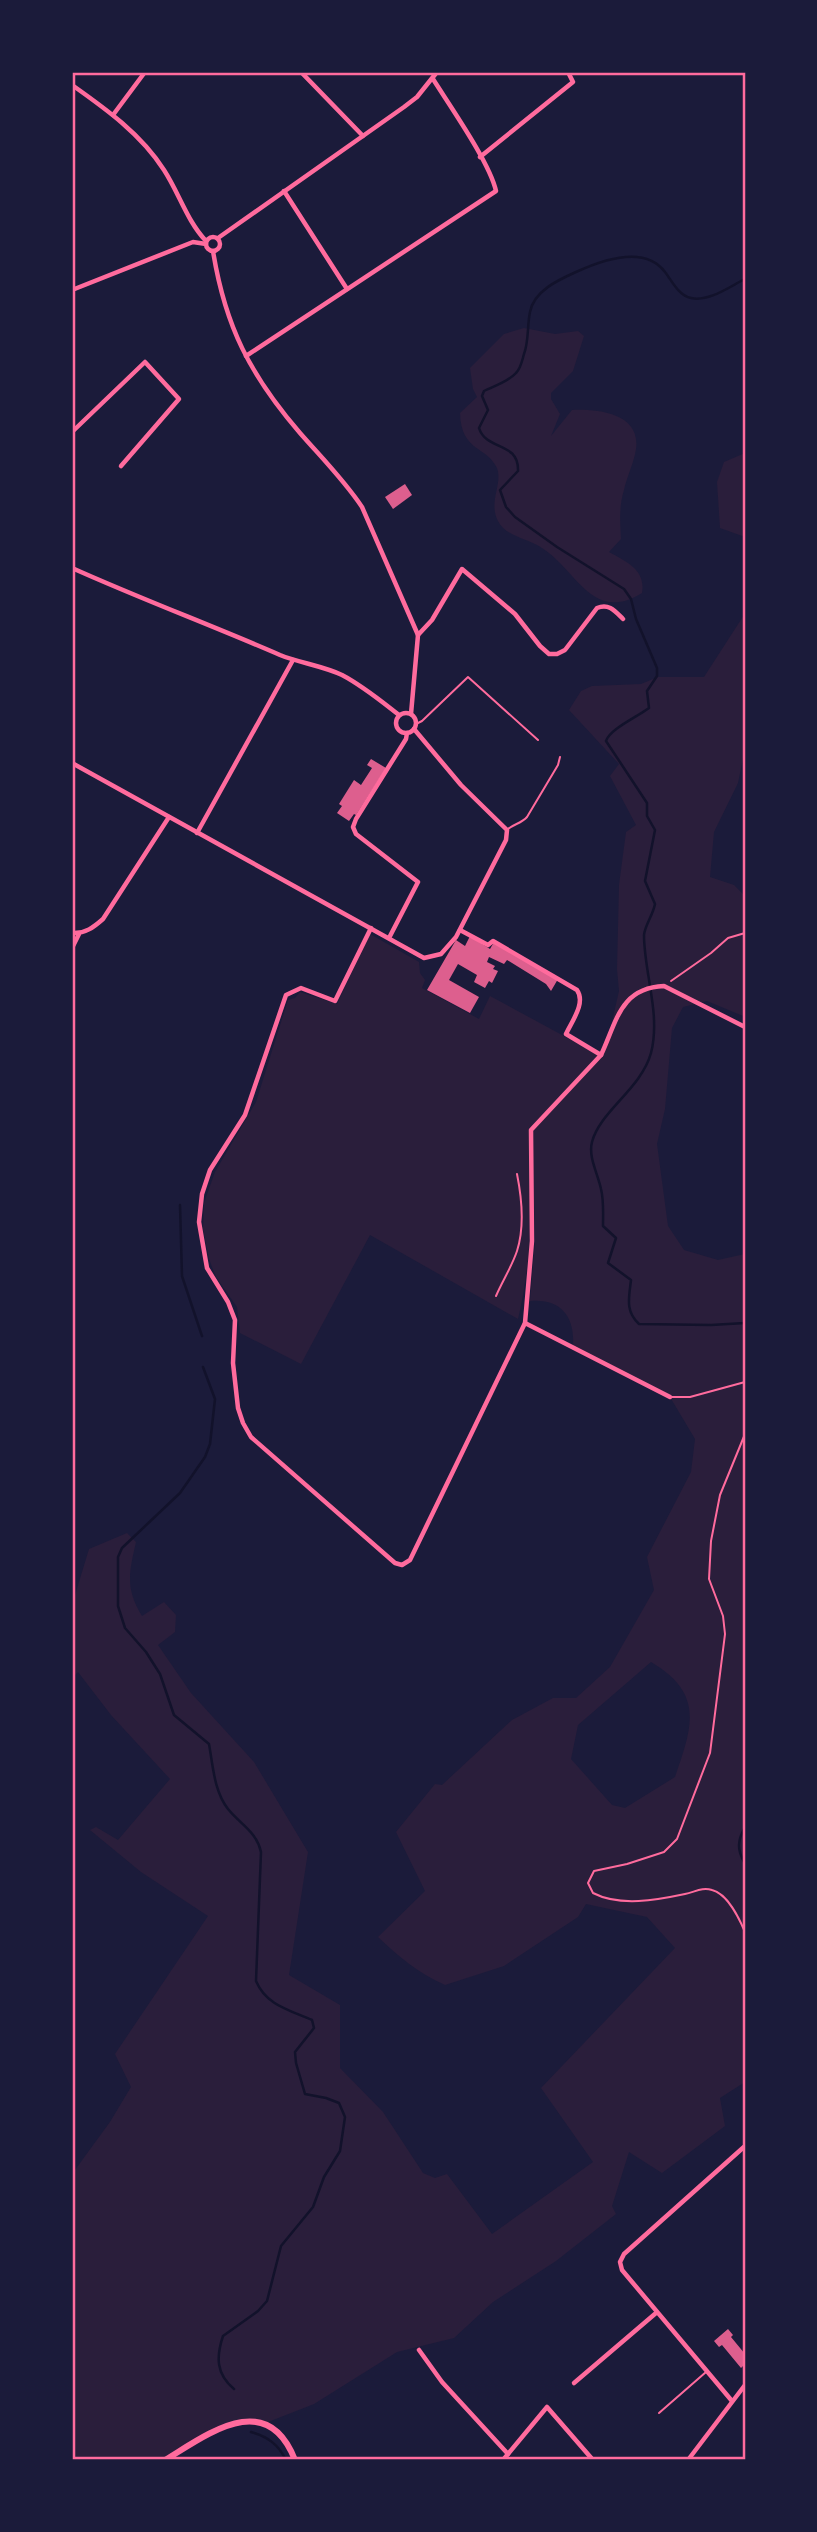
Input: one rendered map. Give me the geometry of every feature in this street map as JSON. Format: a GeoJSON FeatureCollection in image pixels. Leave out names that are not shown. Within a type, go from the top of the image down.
{"type":"FeatureCollection","features":[{"type":"Feature","properties":{"kind":"main road"},"geometry":{"type":"LineString","coordinates":[[165,2460],[221,2427],[242,2421],[263,2424],[281,2435],[295,2460]]}},
{"type":"Feature","properties":{"kind":"street"},"geometry":{"type":"LineString","coordinates":[[113,115],[145,72]]}},
{"type":"Feature","properties":{"kind":"street"},"geometry":{"type":"LineString","coordinates":[[302,72],[363,136]]}},
{"type":"Feature","properties":{"kind":"street"},"geometry":{"type":"LineString","coordinates":[[72,290],[193,242],[218,238],[417,97],[437,72]]}},
{"type":"Feature","properties":{"kind":"street"},"geometry":{"type":"LineString","coordinates":[[480,157],[573,82],[568,72]]}},
{"type":"Feature","properties":{"kind":"street"},"geometry":{"type":"LineString","coordinates":[[246,356],[496,191],[480,157],[433,79]]}},
{"type":"Feature","properties":{"kind":"street"},"geometry":{"type":"LineString","coordinates":[[72,85],[113,115],[141,141],[164,169],[207,248],[213,251]]}},
{"type":"Feature","properties":{"kind":"street"},"geometry":{"type":"LineString","coordinates":[[284,191],[347,289]]}},
{"type":"Feature","properties":{"kind":"street"},"geometry":{"type":"LineString","coordinates":[[213,251],[220,247],[218,238]]}},
{"type":"Feature","properties":{"kind":"street"},"geometry":{"type":"LineString","coordinates":[[72,763],[424,958],[440,954],[460,930],[506,840],[507,830],[461,785],[415,727],[415,718],[411,714],[418,635],[362,506],[277,403],[246,356],[219,290],[213,251]]}},
{"type":"Feature","properties":{"kind":"street"},"geometry":{"type":"LineString","coordinates":[[72,432],[145,362],[179,399],[121,466]]}},
{"type":"Feature","properties":{"kind":"street"},"geometry":{"type":"LineString","coordinates":[[72,568],[293,660],[339,674],[360,685],[399,715],[411,714]]}},
{"type":"Feature","properties":{"kind":"street"},"geometry":{"type":"LineString","coordinates":[[418,635],[432,620],[462,569],[515,614],[540,646],[549,653],[557,654],[565,650],[597,608],[604,605],[611,607],[623,619]]}},
{"type":"Feature","properties":{"kind":"street"},"geometry":{"type":"LineString","coordinates":[[197,833],[293,660]]}},
{"type":"Feature","properties":{"kind":"street"},"geometry":{"type":"LineString","coordinates":[[399,715],[396,727],[407,733]]}},
{"type":"Feature","properties":{"kind":"street"},"geometry":{"type":"LineString","coordinates":[[389,938],[418,882],[356,834],[353,827],[407,733],[415,727]]}},
{"type":"Feature","properties":{"kind":"street"},"geometry":{"type":"LineString","coordinates":[[72,933],[79,934],[93,928],[103,919],[169,817]]}},
{"type":"Feature","properties":{"kind":"street"},"geometry":{"type":"LineString","coordinates":[[371,928],[335,1001],[301,988],[286,995],[245,1115],[210,1170],[202,1194],[199,1222],[207,1268],[228,1302],[235,1320],[233,1363],[238,1408],[251,1437],[395,1563],[402,1564],[410,1560],[525,1323],[532,1228],[531,1130],[601,1055],[623,1006],[638,991],[664,986],[745,1027]]}},
{"type":"Feature","properties":{"kind":"street"},"geometry":{"type":"LineString","coordinates":[[460,930],[488,945],[493,941],[577,990],[580,993],[580,1004],[566,1034],[601,1055]]}},
{"type":"Feature","properties":{"kind":"street"},"geometry":{"type":"LineString","coordinates":[[72,948],[79,934]]}},
{"type":"Feature","properties":{"kind":"street"},"geometry":{"type":"LineString","coordinates":[[525,1323],[670,1397]]}},
{"type":"Feature","properties":{"kind":"street"},"geometry":{"type":"LineString","coordinates":[[732,2401],[622,2270],[621,2258],[745,2146]]}},
{"type":"Feature","properties":{"kind":"street"},"geometry":{"type":"LineString","coordinates":[[574,2384],[656,2313]]}},
{"type":"Feature","properties":{"kind":"street"},"geometry":{"type":"LineString","coordinates":[[419,2350],[442,2382],[508,2454]]}},
{"type":"Feature","properties":{"kind":"street"},"geometry":{"type":"LineString","coordinates":[[688,2460],[745,2385]]}},
{"type":"Feature","properties":{"kind":"street"},"geometry":{"type":"LineString","coordinates":[[503,2460],[547,2407],[593,2460]]}},
{"type":"Feature","properties":{"kind":"lane"},"geometry":{"type":"LineString","coordinates":[[415,727],[468,677],[538,740]]}},
{"type":"Feature","properties":{"kind":"lane"},"geometry":{"type":"LineString","coordinates":[[507,830],[527,817],[560,759],[555,756]]}},
{"type":"Feature","properties":{"kind":"lane"},"geometry":{"type":"LineString","coordinates":[[670,1397],[690,1396],[745,1382]]}},
{"type":"Feature","properties":{"kind":"lane"},"geometry":{"type":"LineString","coordinates":[[745,1434],[720,1495],[711,1541],[709,1579],[723,1616],[725,1634],[710,1753],[698,1788],[677,1839],[671,1846],[664,1852],[594,1871],[588,1883],[593,1893],[622,1902],[712,1889],[723,1895],[745,1932]]}},
{"type":"Feature","properties":{"kind":"lane"},"geometry":{"type":"LineString","coordinates":[[659,2413],[706,2371]]}},
{"type":"Feature","properties":{"kind":"path"},"geometry":{"type":"LineString","coordinates":[[664,986],[728,938],[745,933]]}},
{"type":"Feature","properties":{"kind":"path"},"geometry":{"type":"LineString","coordinates":[[496,1296],[521,1235],[522,1210],[517,1174]]}},
{"type":"Feature","properties":{"kind":"shaded area"},"geometry":{"type":"Polygon","coordinates":[[[524,328],[555,334],[578,331],[584,336],[573,371],[551,393],[551,399],[560,414],[551,436],[572,410],[582,410],[605,412],[625,421],[636,437],[635,454],[621,502],[621,539],[609,552],[634,568],[641,578],[642,593],[625,601],[610,602],[598,598],[542,548],[506,531],[498,521],[494,507],[497,468],[493,461],[470,442],[461,426],[460,413],[477,397],[470,368],[504,334],[524,328]]]}},
{"type":"Feature","properties":{"kind":"shaded area"},"geometry":{"type":"Polygon","coordinates":[[[745,453],[745,537],[720,528],[717,482],[724,462],[745,453]]]}},
{"type":"Feature","properties":{"kind":"shaded area"},"geometry":{"type":"Polygon","coordinates":[[[745,608],[745,749],[738,783],[714,832],[710,877],[734,885],[745,896],[745,1012],[743,1016],[707,1001],[683,1007],[672,1028],[665,1109],[657,1144],[668,1226],[684,1250],[718,1260],[745,1254],[745,2082],[720,2098],[725,2126],[662,2173],[629,2152],[612,2206],[616,2214],[556,2261],[493,2302],[454,2338],[397,2352],[314,2404],[263,2424],[232,2423],[165,2460],[72,2460],[72,2174],[110,2122],[131,2087],[115,2054],[208,1916],[141,1872],[90,1830],[96,1827],[118,1840],[170,1779],[111,1715],[78,1672],[72,1678],[72,1605],[89,1549],[127,1533],[136,1542],[130,1580],[133,1597],[142,1616],[164,1602],[176,1615],[175,1632],[158,1645],[191,1693],[254,1762],[308,1852],[289,1975],[340,2005],[340,2068],[383,2112],[423,2173],[435,2178],[447,2174],[492,2234],[593,2162],[541,2088],[675,1948],[647,1917],[586,1904],[578,1917],[504,1966],[445,1985],[409,1964],[378,1937],[425,1891],[396,1832],[435,1784],[442,1785],[512,1720],[553,1698],[576,1698],[610,1667],[654,1590],[647,1557],[691,1472],[695,1439],[670,1397],[573,1345],[571,1325],[563,1311],[550,1303],[530,1301],[535,1240],[532,1131],[606,1048],[619,991],[619,885],[626,832],[636,825],[610,776],[619,764],[569,710],[581,691],[592,686],[641,684],[658,677],[704,677],[744,615],[745,608]],[[651,1662],[578,1725],[571,1759],[612,1805],[625,1808],[675,1777],[686,1742],[690,1713],[680,1686],[651,1662]]]}},
{"type":"Feature","properties":{"kind":"shaded area"},"geometry":{"type":"Polygon","coordinates":[[[370,934],[419,962],[420,973],[425,980],[422,988],[479,1019],[490,996],[599,1055],[531,1130],[529,1249],[518,1319],[370,1235],[301,1364],[240,1333],[237,1307],[216,1277],[209,1259],[203,1229],[204,1203],[215,1172],[256,1102],[288,1000],[295,998],[300,992],[337,1004],[370,934]]]}},
{"type":"Feature","properties":{"kind":"building"},"geometry":{"type":"Polygon","coordinates":[[[405,484],[412,495],[393,509],[385,497],[405,484]]]}},
{"type":"Feature","properties":{"kind":"building"},"geometry":{"type":"Polygon","coordinates":[[[371,759],[386,768],[356,815],[349,821],[337,813],[342,806],[339,804],[354,780],[361,785],[372,768],[367,765],[371,759]]]}},
{"type":"Feature","properties":{"kind":"building"},"geometry":{"type":"Polygon","coordinates":[[[470,936],[490,949],[494,942],[558,979],[551,991],[546,984],[507,960],[504,964],[489,957],[487,962],[498,971],[492,983],[489,981],[485,988],[474,982],[477,975],[458,964],[449,980],[479,997],[470,1013],[427,990],[456,940],[465,946],[470,936]]]}},
{"type":"Feature","properties":{"kind":"building"},"geometry":{"type":"Polygon","coordinates":[[[728,2329],[745,2354],[745,2364],[741,2368],[722,2345],[719,2347],[714,2341],[728,2329]]]}},
{"type":"Feature","properties":{"kind":"waterway"},"geometry":{"type":"LineString","coordinates":[[745,279],[712,296],[691,298],[679,291],[656,264],[646,259],[623,257],[598,263],[555,283],[542,292],[532,305],[526,349],[518,371],[484,391],[482,396],[488,410],[479,428],[488,440],[508,450],[517,461],[518,471],[500,490],[506,507],[515,517],[557,547],[624,589],[631,599],[636,619],[657,668],[657,676],[647,691],[649,708],[618,728],[606,741],[647,803],[647,816],[655,830],[645,881],[655,904],[644,935],[654,1023],[651,1053],[639,1078],[596,1131],[591,1148],[602,1194],[603,1226],[616,1238],[608,1263],[631,1280],[630,1309],[639,1324],[745,1323]]}},
{"type":"Feature","properties":{"kind":"waterway"},"geometry":{"type":"LineString","coordinates":[[180,1205],[182,1276],[202,1336]]}},
{"type":"Feature","properties":{"kind":"waterway"},"geometry":{"type":"LineString","coordinates":[[203,1367],[215,1399],[210,1444],[205,1457],[180,1493],[122,1548],[118,1557],[118,1606],[125,1628],[146,1652],[160,1674],[174,1715],[209,1744],[215,1778],[223,1802],[259,1845],[261,1852],[256,1981],[272,2001],[312,2020],[314,2028],[295,2052],[305,2094],[339,2103],[345,2117],[340,2151],[324,2177],[313,2207],[281,2246],[267,2301],[258,2311],[223,2336],[219,2365],[224,2377],[234,2389]]}},
{"type":"Feature","properties":{"kind":"waterway"},"geometry":{"type":"LineString","coordinates":[[745,1827],[739,1846],[745,1864]]}},
{"type":"Feature","properties":{"kind":"waterway"},"geometry":{"type":"LineString","coordinates":[[251,2432],[272,2442],[286,2460]]}}]}
